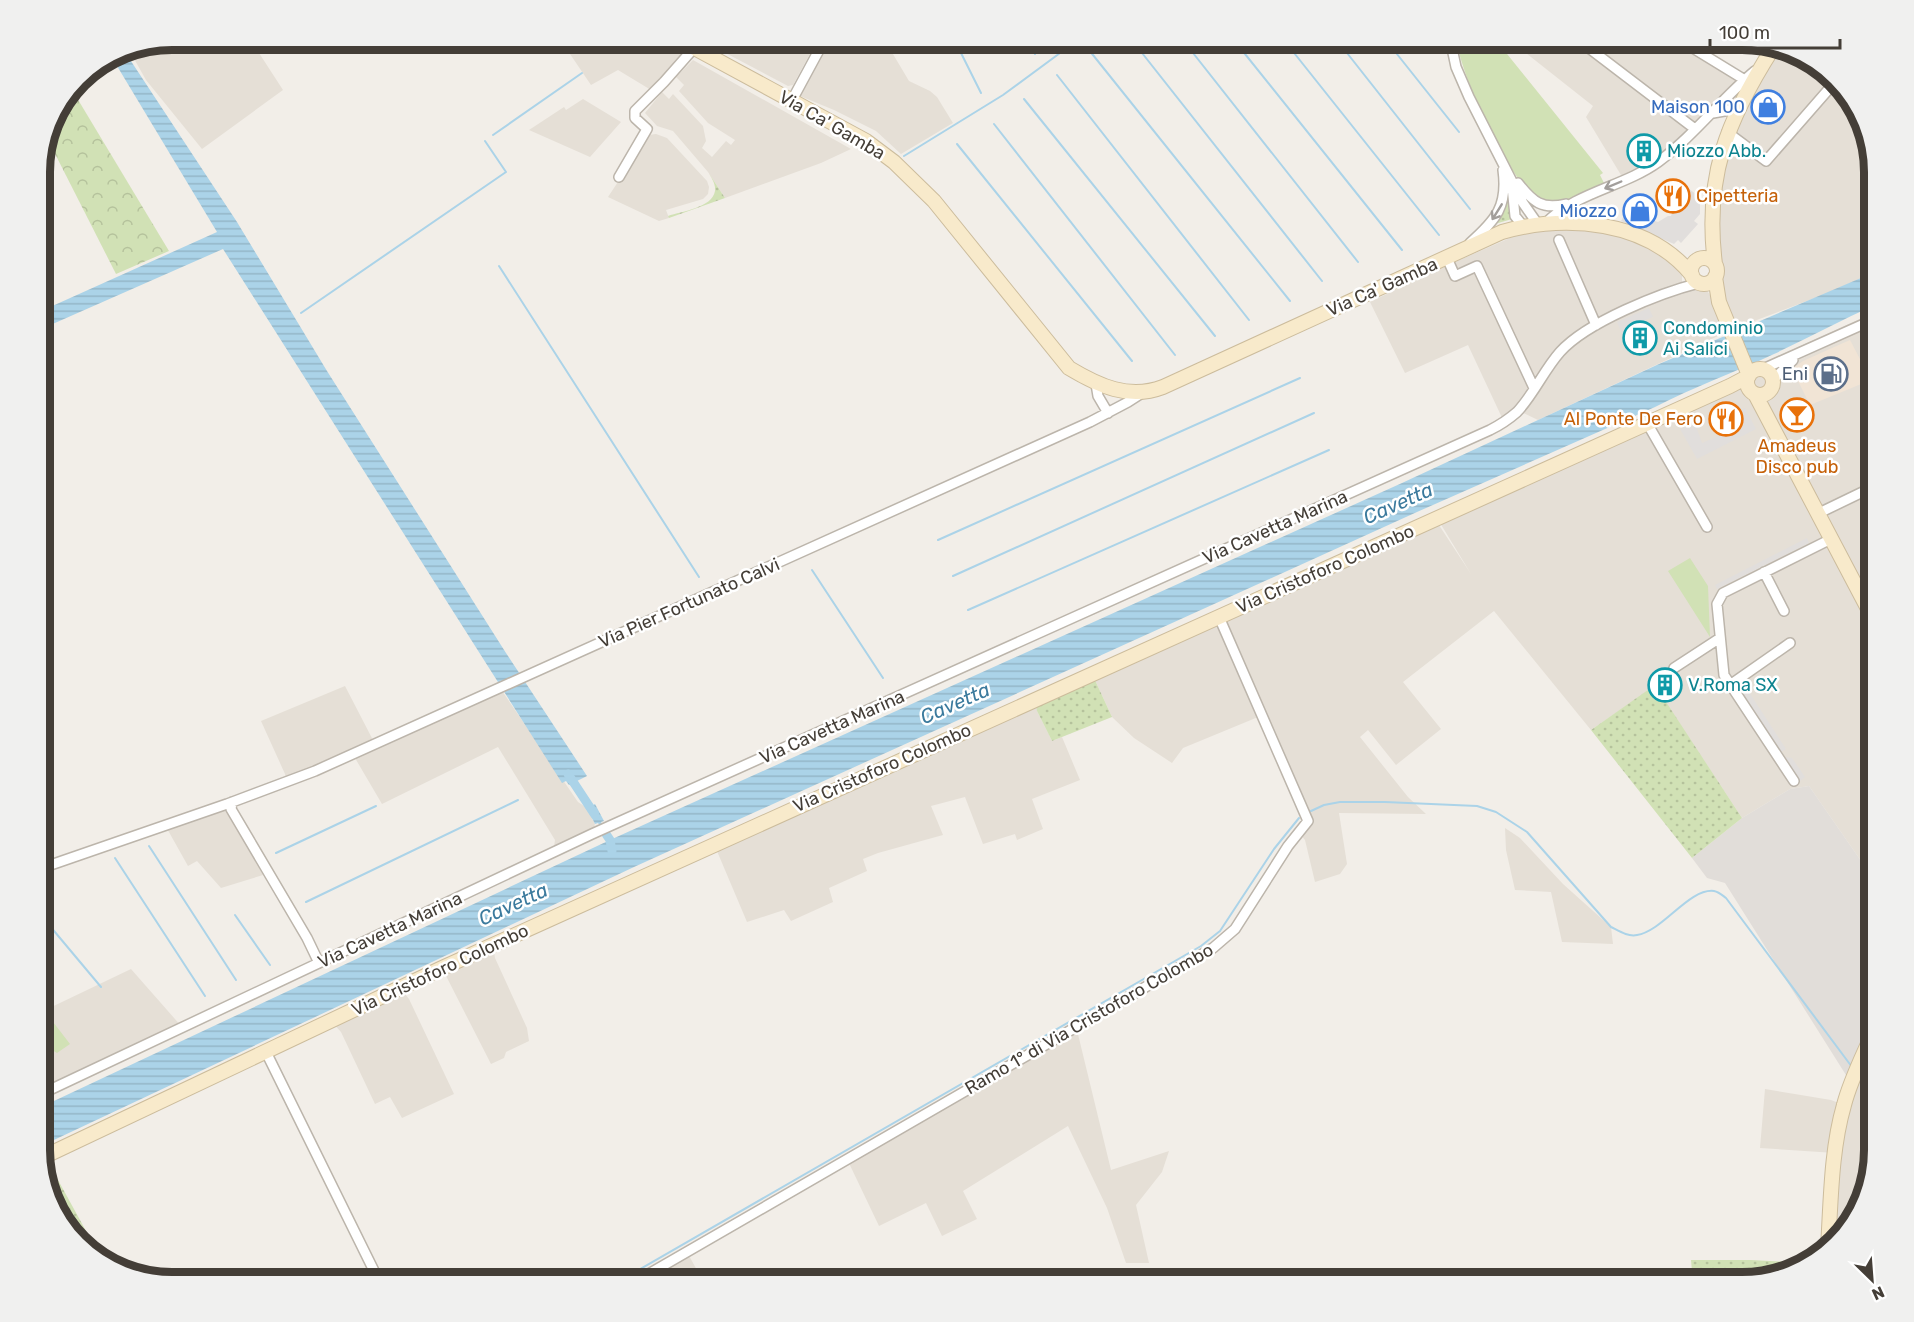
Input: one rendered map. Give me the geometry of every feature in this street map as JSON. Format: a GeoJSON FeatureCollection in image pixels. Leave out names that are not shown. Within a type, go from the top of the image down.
{"type":"FeatureCollection","features":[{"type":"Feature","properties":{"kind":"street"},"geometry":{"type":"LineString","coordinates":[[619,177],[646,129],[635,118],[635,111],[692,50]]}},
{"type":"Feature","properties":{"kind":"street","name":"Via Ca' Gamba"},"geometry":{"type":"LineString","coordinates":[[698,50],[866,141],[910,176],[934,201],[1069,368],[1096,384],[1112,390],[1142,393],[1163,387],[1502,232],[1535,224],[1580,223],[1612,227],[1640,237],[1672,255],[1695,275],[1722,308]]}},
{"type":"Feature","properties":{"kind":"street"},"geometry":{"type":"LineString","coordinates":[[791,102],[819,50]]}},
{"type":"Feature","properties":{"kind":"street"},"geometry":{"type":"LineString","coordinates":[[1452,50],[1456,67],[1535,224]]}},
{"type":"Feature","properties":{"kind":"street"},"geometry":{"type":"LineString","coordinates":[[1591,50],[1695,129]]}},
{"type":"Feature","properties":{"kind":"street"},"geometry":{"type":"LineString","coordinates":[[1696,50],[1745,80]]}},
{"type":"Feature","properties":{"kind":"street"},"geometry":{"type":"LineString","coordinates":[[1770,53],[1727,132],[1718,166],[1713,204],[1712,238],[1715,271],[1722,308],[1742,356],[1757,378],[1772,425],[1864,601]]}},
{"type":"Feature","properties":{"kind":"street"},"geometry":{"type":"LineString","coordinates":[[1535,224],[1572,203],[1649,168],[1674,150],[1745,80],[1777,55]]}},
{"type":"Feature","properties":{"kind":"street"},"geometry":{"type":"LineString","coordinates":[[1727,132],[1766,160],[1830,87]]}},
{"type":"Feature","properties":{"kind":"street"},"geometry":{"type":"LineString","coordinates":[[1723,102],[1735,98],[1739,108]]}},
{"type":"Feature","properties":{"kind":"street"},"geometry":{"type":"LineString","coordinates":[[1713,113],[1739,108]]}},
{"type":"Feature","properties":{"kind":"street"},"geometry":{"type":"LineString","coordinates":[[1504,166],[1538,204],[1551,207],[1572,203]]}},
{"type":"Feature","properties":{"kind":"street"},"geometry":{"type":"LineString","coordinates":[[1462,251],[1482,232],[1501,208],[1504,199],[1504,166]]}},
{"type":"Feature","properties":{"kind":"street"},"geometry":{"type":"LineString","coordinates":[[1511,180],[1515,216],[1535,224]]}},
{"type":"Feature","properties":{"kind":"street"},"geometry":{"type":"LineString","coordinates":[[1695,275],[1712,238]]}},
{"type":"Feature","properties":{"kind":"street"},"geometry":{"type":"LineString","coordinates":[[1559,240],[1596,325]]}},
{"type":"Feature","properties":{"kind":"street"},"geometry":{"type":"LineString","coordinates":[[1447,258],[1455,276],[1477,266],[1534,388]]}},
{"type":"Feature","properties":{"kind":"street"},"geometry":{"type":"LineString","coordinates":[[1695,275],[1708,259],[1715,271]]}},
{"type":"Feature","properties":{"kind":"street"},"geometry":{"type":"LineString","coordinates":[[1695,275],[1711,282],[1715,271]]}},
{"type":"Feature","properties":{"kind":"street","name":"Via Cavetta Marina"},"geometry":{"type":"LineString","coordinates":[[50,1090],[592,834],[1490,430],[1517,411],[1560,352],[1577,337],[1695,275]]}},
{"type":"Feature","properties":{"kind":"street"},"geometry":{"type":"LineString","coordinates":[[1757,378],[1807,350],[1864,324]]}},
{"type":"Feature","properties":{"kind":"street"},"geometry":{"type":"LineString","coordinates":[[1757,378],[1786,365],[1807,350]]}},
{"type":"Feature","properties":{"kind":"street","name":"Via Cristoforo Colombo"},"geometry":{"type":"LineString","coordinates":[[50,1154],[442,968],[619,887],[1647,423],[1730,386],[1757,378]]}},
{"type":"Feature","properties":{"kind":"street"},"geometry":{"type":"LineString","coordinates":[[1096,384],[1098,396],[1108,413]]}},
{"type":"Feature","properties":{"kind":"street","name":"Via Pier Fortunato Calvi"},"geometry":{"type":"LineString","coordinates":[[50,865],[315,771],[1108,413],[1142,393]]}},
{"type":"Feature","properties":{"kind":"street"},"geometry":{"type":"LineString","coordinates":[[1647,423],[1707,527]]}},
{"type":"Feature","properties":{"kind":"street"},"geometry":{"type":"LineString","coordinates":[[1817,514],[1864,491]]}},
{"type":"Feature","properties":{"kind":"street"},"geometry":{"type":"LineString","coordinates":[[1794,781],[1724,675],[1718,598],[1723,592],[1831,539]]}},
{"type":"Feature","properties":{"kind":"street"},"geometry":{"type":"LineString","coordinates":[[1764,573],[1784,611]]}},
{"type":"Feature","properties":{"kind":"street","name":"Ramo 1° di Via Cristoforo Colombo"},"geometry":{"type":"LineString","coordinates":[[652,1272],[1213,948],[1235,929],[1288,846],[1308,822],[1219,617]]}},
{"type":"Feature","properties":{"kind":"street"},"geometry":{"type":"LineString","coordinates":[[1674,668],[1720,638]]}},
{"type":"Feature","properties":{"kind":"street"},"geometry":{"type":"LineString","coordinates":[[1730,685],[1790,643]]}},
{"type":"Feature","properties":{"kind":"street"},"geometry":{"type":"LineString","coordinates":[[232,802],[231,809],[307,938],[319,963]]}},
{"type":"Feature","properties":{"kind":"street"},"geometry":{"type":"LineString","coordinates":[[266,1052],[375,1272]]}},
{"type":"Feature","properties":{"kind":"street"},"geometry":{"type":"LineString","coordinates":[[1829,1236],[1836,1143],[1844,1105],[1864,1052]]}},
{"type":"Feature","properties":{"kind":"street"},"geometry":{"type":"LineString","coordinates":[[1857,1068],[1864,1058]]}},
{"type":"Feature","properties":{"kind":"shaded area"},"geometry":{"type":"Polygon","coordinates":[[[172,50],[257,50],[283,90],[202,149],[146,80],[132,56],[172,50]]]}},
{"type":"Feature","properties":{"kind":"shaded area"},"geometry":{"type":"Polygon","coordinates":[[[577,50],[674,50],[681,54],[651,90],[618,70],[591,85],[570,54],[577,50]]]}},
{"type":"Feature","properties":{"kind":"shaded area"},"geometry":{"type":"Polygon","coordinates":[[[720,50],[812,50],[793,85],[788,86],[720,50]]]}},
{"type":"Feature","properties":{"kind":"shaded area"},"geometry":{"type":"Polygon","coordinates":[[[824,50],[891,50],[909,81],[937,97],[953,123],[901,154],[876,131],[800,96],[824,50]]]}},
{"type":"Feature","properties":{"kind":"shaded area"},"geometry":{"type":"Polygon","coordinates":[[[1522,50],[1696,50],[1745,80],[1674,150],[1624,180],[1586,117],[1593,106],[1522,50]]]}},
{"type":"Feature","properties":{"kind":"shaded area"},"geometry":{"type":"Polygon","coordinates":[[[1777,55],[1782,56],[1810,70],[1823,80],[1839,97],[1855,125],[1860,140],[1864,172],[1864,277],[1733,329],[1538,420],[1519,411],[1556,361],[1587,333],[1697,283],[1704,286],[1730,325],[1721,283],[1717,241],[1720,186],[1735,118],[1772,59],[1777,55]]]}},
{"type":"Feature","properties":{"kind":"shaded area"},"geometry":{"type":"Polygon","coordinates":[[[693,60],[851,149],[821,163],[725,198],[708,172],[673,131],[657,126],[645,113],[662,92],[669,99],[673,94],[703,126],[706,141],[702,148],[712,157],[726,141],[731,145],[735,140],[708,123],[679,91],[684,85],[676,77],[693,60]]]}},
{"type":"Feature","properties":{"kind":"shaded area"},"geometry":{"type":"Polygon","coordinates":[[[583,99],[621,122],[590,157],[529,130],[564,107],[566,110],[583,99]]]}},
{"type":"Feature","properties":{"kind":"shaded area"},"geometry":{"type":"Polygon","coordinates":[[[656,134],[667,138],[707,181],[709,187],[708,194],[703,199],[666,210],[669,218],[659,221],[608,197],[649,135],[656,134]]]}},
{"type":"Feature","properties":{"kind":"shaded area"},"geometry":{"type":"Polygon","coordinates":[[[1682,184],[1700,197],[1700,214],[1694,221],[1698,224],[1681,243],[1678,240],[1674,244],[1621,221],[1626,212],[1658,222],[1671,216],[1682,184]]]}},
{"type":"Feature","properties":{"kind":"shaded area"},"geometry":{"type":"Polygon","coordinates":[[[1555,229],[1602,231],[1644,244],[1682,269],[1682,286],[1577,337],[1504,422],[1468,345],[1405,373],[1370,302],[1519,234],[1555,229]]]}},
{"type":"Feature","properties":{"kind":"shaded area"},"geometry":{"type":"Polygon","coordinates":[[[1649,308],[1653,317],[1645,320],[1646,323],[1622,334],[1617,322],[1649,308]]]}},
{"type":"Feature","properties":{"kind":"shaded area"},"geometry":{"type":"Polygon","coordinates":[[[1864,317],[1864,865],[1809,786],[1790,789],[1742,818],[1655,686],[1591,730],[1494,611],[1403,682],[1441,729],[1396,765],[1368,730],[1360,737],[1408,797],[1426,814],[1339,813],[1347,864],[1340,874],[1315,882],[1305,840],[1300,834],[1308,821],[1263,715],[1183,748],[1172,763],[1134,738],[1112,717],[1094,678],[1435,519],[1471,574],[1434,513],[1864,317]]]}},
{"type":"Feature","properties":{"kind":"shaded area","name":"Eni"},"geometry":{"type":"Polygon","coordinates":[[[1850,340],[1864,367],[1864,383],[1810,405],[1792,369],[1803,361],[1850,340]]]}},
{"type":"Feature","properties":{"kind":"shaded area"},"geometry":{"type":"Polygon","coordinates":[[[1745,408],[1756,429],[1697,459],[1680,429],[1694,421],[1702,443],[1728,432],[1725,425],[1734,422],[1731,414],[1745,408]]]}},
{"type":"Feature","properties":{"kind":"shaded area"},"geometry":{"type":"Polygon","coordinates":[[[1807,538],[1809,543],[1717,589],[1715,585],[1807,538]]]}},
{"type":"Feature","properties":{"kind":"shaded area"},"geometry":{"type":"Polygon","coordinates":[[[345,686],[375,744],[500,688],[578,802],[587,808],[595,824],[592,834],[553,853],[555,840],[498,747],[382,804],[355,758],[349,756],[287,782],[261,721],[345,686]]]}},
{"type":"Feature","properties":{"kind":"shaded area"},"geometry":{"type":"Polygon","coordinates":[[[1745,686],[1786,749],[1781,752],[1740,689],[1745,686]]]}},
{"type":"Feature","properties":{"kind":"shaded area"},"geometry":{"type":"Polygon","coordinates":[[[1040,696],[1037,711],[1052,741],[1062,737],[1080,780],[1032,799],[1043,829],[1017,840],[1015,834],[983,844],[965,797],[931,806],[943,835],[863,859],[867,871],[829,888],[833,902],[791,921],[784,910],[747,922],[714,844],[1040,696]]]}},
{"type":"Feature","properties":{"kind":"shaded area"},"geometry":{"type":"Polygon","coordinates":[[[1784,757],[1792,758],[1805,777],[1800,781],[1784,757]]]}},
{"type":"Feature","properties":{"kind":"shaded area"},"geometry":{"type":"Polygon","coordinates":[[[1809,786],[1864,865],[1864,1053],[1851,1083],[1725,883],[1707,878],[1692,858],[1742,818],[1790,789],[1809,786]]]}},
{"type":"Feature","properties":{"kind":"shaded area"},"geometry":{"type":"Polygon","coordinates":[[[227,804],[263,875],[221,888],[197,861],[188,866],[165,825],[227,804]]]}},
{"type":"Feature","properties":{"kind":"shaded area"},"geometry":{"type":"Polygon","coordinates":[[[1505,828],[1520,838],[1563,884],[1611,927],[1613,944],[1562,942],[1551,892],[1515,890],[1506,850],[1505,828]]]}},
{"type":"Feature","properties":{"kind":"shaded area"},"geometry":{"type":"Polygon","coordinates":[[[493,945],[495,958],[527,1028],[529,1041],[506,1052],[504,1058],[491,1064],[442,968],[493,945]]]}},
{"type":"Feature","properties":{"kind":"shaded area"},"geometry":{"type":"Polygon","coordinates":[[[131,969],[182,1027],[50,1090],[50,1008],[131,969]]]}},
{"type":"Feature","properties":{"kind":"shaded area"},"geometry":{"type":"Polygon","coordinates":[[[401,989],[409,999],[454,1094],[402,1118],[390,1097],[375,1104],[341,1032],[331,1021],[401,989]]]}},
{"type":"Feature","properties":{"kind":"shaded area"},"geometry":{"type":"Polygon","coordinates":[[[1076,1026],[1111,1170],[1169,1151],[1162,1172],[1136,1205],[1149,1263],[1126,1263],[1107,1208],[1068,1126],[963,1191],[977,1219],[942,1236],[926,1203],[879,1226],[847,1159],[1076,1026]]]}},
{"type":"Feature","properties":{"kind":"shaded area"},"geometry":{"type":"Polygon","coordinates":[[[1864,1064],[1862,1174],[1852,1204],[1829,1236],[1835,1153],[1760,1148],[1765,1089],[1831,1100],[1844,1105],[1864,1064]]]}},
{"type":"Feature","properties":{"kind":"shaded area"},"geometry":{"type":"Polygon","coordinates":[[[687,1252],[698,1272],[652,1272],[687,1252]]]}},
{"type":"Feature","properties":{"kind":"green space"},"geometry":{"type":"Polygon","coordinates":[[[1459,50],[1504,50],[1603,173],[1600,175],[1604,183],[1575,198],[1559,203],[1544,202],[1531,193],[1517,176],[1489,129],[1459,50]]]}},
{"type":"Feature","properties":{"kind":"green space"},"geometry":{"type":"Polygon","coordinates":[[[76,96],[169,251],[116,274],[52,149],[62,118],[76,96]]]}},
{"type":"Feature","properties":{"kind":"green space"},"geometry":{"type":"Polygon","coordinates":[[[708,172],[725,198],[669,218],[668,216],[703,205],[713,197],[715,186],[708,172]]]}},
{"type":"Feature","properties":{"kind":"green space"},"geometry":{"type":"Polygon","coordinates":[[[1508,194],[1509,212],[1512,219],[1495,224],[1508,194]]]}},
{"type":"Feature","properties":{"kind":"green space"},"geometry":{"type":"Polygon","coordinates":[[[1690,558],[1708,586],[1710,637],[1668,571],[1690,558]]]}},
{"type":"Feature","properties":{"kind":"green space"},"geometry":{"type":"Polygon","coordinates":[[[1094,678],[1112,717],[1052,741],[1037,711],[1036,703],[1094,678]]]}},
{"type":"Feature","properties":{"kind":"green space"},"geometry":{"type":"Polygon","coordinates":[[[1655,685],[1742,818],[1692,858],[1591,730],[1655,685]]]}},
{"type":"Feature","properties":{"kind":"green space"},"geometry":{"type":"Polygon","coordinates":[[[50,1018],[70,1044],[57,1053],[50,1049],[50,1018]]]}},
{"type":"Feature","properties":{"kind":"green space"},"geometry":{"type":"Polygon","coordinates":[[[51,1169],[93,1243],[75,1225],[66,1211],[59,1197],[51,1169]]]}},
{"type":"Feature","properties":{"kind":"green space"},"geometry":{"type":"Polygon","coordinates":[[[1691,1260],[1791,1262],[1758,1271],[1692,1272],[1691,1260]]]}},
{"type":"Feature","properties":{"kind":"water"},"geometry":{"type":"Polygon","coordinates":[[[129,57],[237,222],[327,371],[587,776],[569,785],[566,781],[562,783],[223,249],[50,325],[50,307],[217,232],[115,63],[129,57]]]}},
{"type":"Feature","properties":{"kind":"water","name":"Cavetta"},"geometry":{"type":"Polygon","coordinates":[[[1864,277],[1864,310],[1774,354],[1417,512],[634,867],[50,1142],[50,1103],[610,840],[1402,483],[1659,364],[1864,277]]]}},
{"type":"Feature","properties":{"kind":"water"},"geometry":{"type":"Polygon","coordinates":[[[595,804],[604,821],[600,826],[598,823],[595,824],[587,808],[595,804]]]}},
{"type":"Feature","properties":{"kind":"waterway"},"geometry":{"type":"LineString","coordinates":[[960,50],[981,93]]}},
{"type":"Feature","properties":{"kind":"waterway"},"geometry":{"type":"LineString","coordinates":[[1033,50],[1035,54]]}},
{"type":"Feature","properties":{"kind":"waterway"},"geometry":{"type":"LineString","coordinates":[[904,156],[1003,95],[1064,50]]}},
{"type":"Feature","properties":{"kind":"waterway"},"geometry":{"type":"LineString","coordinates":[[1089,50],[1290,301]]}},
{"type":"Feature","properties":{"kind":"waterway"},"geometry":{"type":"LineString","coordinates":[[1140,50],[1322,281]]}},
{"type":"Feature","properties":{"kind":"waterway"},"geometry":{"type":"LineString","coordinates":[[1191,50],[1358,262]]}},
{"type":"Feature","properties":{"kind":"waterway"},"geometry":{"type":"LineString","coordinates":[[1242,50],[1402,250]]}},
{"type":"Feature","properties":{"kind":"waterway"},"geometry":{"type":"LineString","coordinates":[[1292,50],[1439,235]]}},
{"type":"Feature","properties":{"kind":"waterway"},"geometry":{"type":"LineString","coordinates":[[1345,50],[1470,209]]}},
{"type":"Feature","properties":{"kind":"waterway"},"geometry":{"type":"LineString","coordinates":[[1394,50],[1459,132]]}},
{"type":"Feature","properties":{"kind":"waterway"},"geometry":{"type":"LineString","coordinates":[[493,135],[582,73]]}},
{"type":"Feature","properties":{"kind":"waterway"},"geometry":{"type":"LineString","coordinates":[[1057,75],[1249,320]]}},
{"type":"Feature","properties":{"kind":"waterway"},"geometry":{"type":"LineString","coordinates":[[1024,99],[1215,336]]}},
{"type":"Feature","properties":{"kind":"waterway"},"geometry":{"type":"LineString","coordinates":[[994,124],[1175,355]]}},
{"type":"Feature","properties":{"kind":"waterway"},"geometry":{"type":"LineString","coordinates":[[301,313],[506,172],[485,141]]}},
{"type":"Feature","properties":{"kind":"waterway"},"geometry":{"type":"LineString","coordinates":[[957,144],[1132,361]]}},
{"type":"Feature","properties":{"kind":"waterway"},"geometry":{"type":"LineString","coordinates":[[499,266],[699,577]]}},
{"type":"Feature","properties":{"kind":"waterway"},"geometry":{"type":"LineString","coordinates":[[938,540],[1300,378]]}},
{"type":"Feature","properties":{"kind":"waterway"},"geometry":{"type":"LineString","coordinates":[[953,576],[1314,413]]}},
{"type":"Feature","properties":{"kind":"waterway"},"geometry":{"type":"LineString","coordinates":[[968,610],[1329,450]]}},
{"type":"Feature","properties":{"kind":"waterway"},"geometry":{"type":"LineString","coordinates":[[812,570],[883,678]]}},
{"type":"Feature","properties":{"kind":"waterway"},"geometry":{"type":"LineString","coordinates":[[568,774],[595,815]]}},
{"type":"Feature","properties":{"kind":"waterway"},"geometry":{"type":"LineString","coordinates":[[306,902],[518,800]]}},
{"type":"Feature","properties":{"kind":"waterway"},"geometry":{"type":"LineString","coordinates":[[1311,811],[1324,805],[1340,802],[1385,802],[1477,806],[1496,812],[1527,832],[1611,927],[1630,935],[1647,932],[1695,896],[1705,892],[1717,892],[1726,898],[1852,1067]]}},
{"type":"Feature","properties":{"kind":"waterway"},"geometry":{"type":"LineString","coordinates":[[276,853],[376,806]]}},
{"type":"Feature","properties":{"kind":"waterway"},"geometry":{"type":"LineString","coordinates":[[635,1272],[1201,946],[1220,931],[1274,849],[1299,818]]}},
{"type":"Feature","properties":{"kind":"waterway"},"geometry":{"type":"LineString","coordinates":[[606,834],[612,851]]}},
{"type":"Feature","properties":{"kind":"waterway"},"geometry":{"type":"LineString","coordinates":[[149,846],[236,980]]}},
{"type":"Feature","properties":{"kind":"waterway"},"geometry":{"type":"LineString","coordinates":[[115,858],[205,996]]}},
{"type":"Feature","properties":{"kind":"waterway"},"geometry":{"type":"LineString","coordinates":[[235,915],[270,965]]}},
{"type":"Feature","properties":{"kind":"waterway"},"geometry":{"type":"LineString","coordinates":[[50,926],[101,987]]}},
{"type":"Feature","properties":{"kind":"waterway"},"geometry":{"type":"LineString","coordinates":[[1858,1077],[1864,1084]]}},
{"type":"Feature","properties":{"kind":"place","name":"Maison 100"},"geometry":{"type":"Point","coordinates":[1768,107]}},
{"type":"Feature","properties":{"kind":"place","name":"Miozzo Abb."},"geometry":{"type":"Point","coordinates":[1644,151]}},
{"type":"Feature","properties":{"kind":"place","name":"Cipetteria"},"geometry":{"type":"Point","coordinates":[1673,196]}},
{"type":"Feature","properties":{"kind":"place","name":"Miozzo"},"geometry":{"type":"Point","coordinates":[1640,211]}},
{"type":"Feature","properties":{"kind":"place","name":"Condominio Ai Salici"},"geometry":{"type":"Point","coordinates":[1640,338]}},
{"type":"Feature","properties":{"kind":"place","name":"Eni"},"geometry":{"type":"Point","coordinates":[1831,374]}},
{"type":"Feature","properties":{"kind":"place","name":"Amadeus Disco pub"},"geometry":{"type":"Point","coordinates":[1797,415]}},
{"type":"Feature","properties":{"kind":"place","name":"Al Ponte De Fero"},"geometry":{"type":"Point","coordinates":[1726,419]}},
{"type":"Feature","properties":{"kind":"place","name":"V.Roma SX"},"geometry":{"type":"Point","coordinates":[1665,685]}}]}
